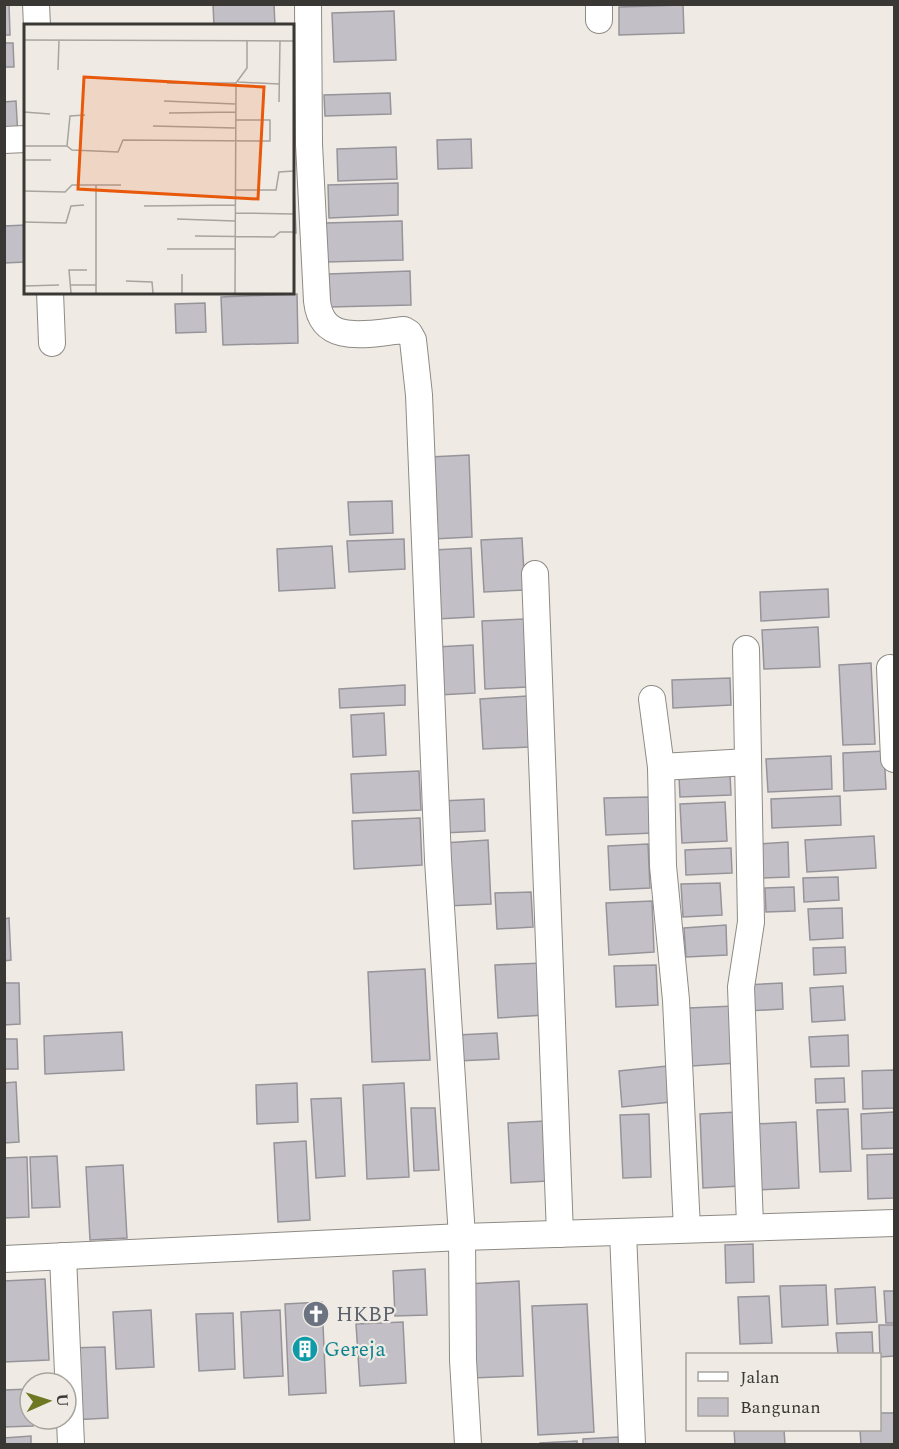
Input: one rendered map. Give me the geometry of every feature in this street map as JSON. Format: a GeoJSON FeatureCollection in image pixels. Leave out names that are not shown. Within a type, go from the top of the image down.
{"type":"FeatureCollection","features":[{"type":"Feature","properties":{"kind":"street"},"geometry":{"type":"LineString","coordinates":[[36,4],[37,24]]}},
{"type":"Feature","properties":{"kind":"street"},"geometry":{"type":"LineString","coordinates":[[308,4],[309,144],[317,301],[321,320],[331,329],[344,335],[404,330],[412,340],[423,455],[438,860],[462,1237],[463,1360],[468,1444]]}},
{"type":"Feature","properties":{"kind":"street"},"geometry":{"type":"LineString","coordinates":[[4,141],[24,139]]}},
{"type":"Feature","properties":{"kind":"street"},"geometry":{"type":"LineString","coordinates":[[50,294],[52,343]]}},
{"type":"Feature","properties":{"kind":"street"},"geometry":{"type":"LineString","coordinates":[[535,574],[560,1234]]}},
{"type":"Feature","properties":{"kind":"street"},"geometry":{"type":"LineString","coordinates":[[746,649],[751,922],[741,987],[750,1225]]}},
{"type":"Feature","properties":{"kind":"street"},"geometry":{"type":"LineString","coordinates":[[890,668],[894,759]]}},
{"type":"Feature","properties":{"kind":"street"},"geometry":{"type":"LineString","coordinates":[[652,699],[661,767],[663,866],[676,1000],[687,1229]]}},
{"type":"Feature","properties":{"kind":"street"},"geometry":{"type":"LineString","coordinates":[[661,767],[748,762]]}},
{"type":"Feature","properties":{"kind":"street"},"geometry":{"type":"LineString","coordinates":[[4,1259],[462,1237],[623,1233],[750,1225],[894,1223]]}},
{"type":"Feature","properties":{"kind":"street"},"geometry":{"type":"LineString","coordinates":[[623,1233],[632,1444]]}},
{"type":"Feature","properties":{"kind":"street"},"geometry":{"type":"LineString","coordinates":[[63,1257],[71,1444]]}},
{"type":"Feature","properties":{"kind":"building"},"geometry":{"type":"Polygon","coordinates":[[[4,4],[9,4],[10,35],[4,35],[4,4]]]}},
{"type":"Feature","properties":{"kind":"building"},"geometry":{"type":"Polygon","coordinates":[[[213,4],[274,4],[275,24],[214,24],[213,4]]]}},
{"type":"Feature","properties":{"kind":"building"},"geometry":{"type":"Polygon","coordinates":[[[683,5],[684,33],[619,35],[619,7],[683,5]]]}},
{"type":"Feature","properties":{"kind":"building"},"geometry":{"type":"Polygon","coordinates":[[[394,11],[396,60],[334,62],[332,13],[394,11]]]}},
{"type":"Feature","properties":{"kind":"building"},"geometry":{"type":"Polygon","coordinates":[[[4,43],[13,43],[14,67],[4,67],[4,43]]]}},
{"type":"Feature","properties":{"kind":"building"},"geometry":{"type":"Polygon","coordinates":[[[390,93],[391,114],[325,116],[324,95],[390,93]]]}},
{"type":"Feature","properties":{"kind":"building"},"geometry":{"type":"Polygon","coordinates":[[[16,101],[18,138],[4,139],[4,102],[16,101]]]}},
{"type":"Feature","properties":{"kind":"building"},"geometry":{"type":"Polygon","coordinates":[[[471,139],[472,168],[438,169],[437,140],[471,139]]]}},
{"type":"Feature","properties":{"kind":"building"},"geometry":{"type":"Polygon","coordinates":[[[396,147],[397,179],[338,181],[337,149],[396,147]]]}},
{"type":"Feature","properties":{"kind":"building"},"geometry":{"type":"Polygon","coordinates":[[[398,183],[398,215],[329,218],[328,185],[398,183]]]}},
{"type":"Feature","properties":{"kind":"building"},"geometry":{"type":"Polygon","coordinates":[[[294,186],[296,233],[294,233],[294,186]]]}},
{"type":"Feature","properties":{"kind":"building"},"geometry":{"type":"Polygon","coordinates":[[[402,221],[403,260],[326,262],[325,223],[402,221]]]}},
{"type":"Feature","properties":{"kind":"building"},"geometry":{"type":"Polygon","coordinates":[[[24,225],[24,262],[4,263],[4,226],[24,225]]]}},
{"type":"Feature","properties":{"kind":"building"},"geometry":{"type":"Polygon","coordinates":[[[410,271],[411,305],[330,307],[329,274],[410,271]]]}},
{"type":"Feature","properties":{"kind":"building"},"geometry":{"type":"Polygon","coordinates":[[[297,294],[298,343],[223,345],[221,297],[297,294]]]}},
{"type":"Feature","properties":{"kind":"building"},"geometry":{"type":"Polygon","coordinates":[[[205,303],[206,332],[176,333],[175,304],[205,303]]]}},
{"type":"Feature","properties":{"kind":"building"},"geometry":{"type":"Polygon","coordinates":[[[469,455],[472,537],[433,539],[430,457],[469,455]]]}},
{"type":"Feature","properties":{"kind":"building"},"geometry":{"type":"Polygon","coordinates":[[[392,501],[393,533],[350,535],[348,502],[392,501]]]}},
{"type":"Feature","properties":{"kind":"building"},"geometry":{"type":"Polygon","coordinates":[[[522,538],[525,590],[484,592],[481,540],[522,538]]]}},
{"type":"Feature","properties":{"kind":"building"},"geometry":{"type":"Polygon","coordinates":[[[404,539],[405,569],[349,572],[347,541],[404,539]]]}},
{"type":"Feature","properties":{"kind":"building"},"geometry":{"type":"Polygon","coordinates":[[[332,546],[335,588],[279,591],[277,549],[332,546]]]}},
{"type":"Feature","properties":{"kind":"building"},"geometry":{"type":"Polygon","coordinates":[[[471,548],[474,617],[437,619],[434,550],[471,548]]]}},
{"type":"Feature","properties":{"kind":"building"},"geometry":{"type":"Polygon","coordinates":[[[828,589],[829,617],[761,621],[760,592],[828,589]]]}},
{"type":"Feature","properties":{"kind":"building"},"geometry":{"type":"Polygon","coordinates":[[[524,619],[527,687],[485,689],[482,621],[524,619]]]}},
{"type":"Feature","properties":{"kind":"building"},"geometry":{"type":"Polygon","coordinates":[[[818,627],[820,667],[764,669],[762,630],[818,627]]]}},
{"type":"Feature","properties":{"kind":"building"},"geometry":{"type":"Polygon","coordinates":[[[473,645],[475,693],[438,695],[436,647],[473,645]]]}},
{"type":"Feature","properties":{"kind":"building"},"geometry":{"type":"Polygon","coordinates":[[[871,663],[875,744],[843,745],[839,665],[871,663]]]}},
{"type":"Feature","properties":{"kind":"building"},"geometry":{"type":"Polygon","coordinates":[[[730,678],[731,705],[673,708],[672,680],[730,678]]]}},
{"type":"Feature","properties":{"kind":"building"},"geometry":{"type":"Polygon","coordinates":[[[405,685],[405,705],[340,708],[339,689],[405,685]]]}},
{"type":"Feature","properties":{"kind":"building"},"geometry":{"type":"Polygon","coordinates":[[[527,696],[529,747],[483,749],[480,699],[527,696]]]}},
{"type":"Feature","properties":{"kind":"building"},"geometry":{"type":"Polygon","coordinates":[[[384,713],[386,755],[353,757],[351,715],[384,713]]]}},
{"type":"Feature","properties":{"kind":"building"},"geometry":{"type":"Polygon","coordinates":[[[884,751],[886,789],[844,791],[843,753],[884,751]]]}},
{"type":"Feature","properties":{"kind":"building"},"geometry":{"type":"Polygon","coordinates":[[[831,756],[832,789],[768,792],[766,759],[831,756]]]}},
{"type":"Feature","properties":{"kind":"building"},"geometry":{"type":"Polygon","coordinates":[[[419,771],[421,810],[353,813],[351,774],[419,771]]]}},
{"type":"Feature","properties":{"kind":"building"},"geometry":{"type":"Polygon","coordinates":[[[730,775],[731,795],[680,797],[679,777],[730,775]]]}},
{"type":"Feature","properties":{"kind":"building"},"geometry":{"type":"Polygon","coordinates":[[[840,796],[841,825],[772,828],[771,799],[840,796]]]}},
{"type":"Feature","properties":{"kind":"building"},"geometry":{"type":"Polygon","coordinates":[[[651,797],[653,833],[606,835],[604,798],[651,797]]]}},
{"type":"Feature","properties":{"kind":"building"},"geometry":{"type":"Polygon","coordinates":[[[484,799],[485,831],[443,833],[441,801],[484,799]]]}},
{"type":"Feature","properties":{"kind":"building"},"geometry":{"type":"Polygon","coordinates":[[[725,802],[727,841],[682,843],[680,804],[725,802]]]}},
{"type":"Feature","properties":{"kind":"building"},"geometry":{"type":"Polygon","coordinates":[[[420,818],[422,865],[354,869],[352,821],[420,818]]]}},
{"type":"Feature","properties":{"kind":"building"},"geometry":{"type":"Polygon","coordinates":[[[874,836],[876,868],[807,872],[805,840],[874,836]]]}},
{"type":"Feature","properties":{"kind":"building"},"geometry":{"type":"Polygon","coordinates":[[[488,840],[491,904],[447,906],[444,843],[488,840]]]}},
{"type":"Feature","properties":{"kind":"building"},"geometry":{"type":"Polygon","coordinates":[[[788,842],[789,877],[760,878],[758,844],[788,842]]]}},
{"type":"Feature","properties":{"kind":"building"},"geometry":{"type":"Polygon","coordinates":[[[648,844],[650,888],[610,890],[608,846],[648,844]]]}},
{"type":"Feature","properties":{"kind":"building"},"geometry":{"type":"Polygon","coordinates":[[[731,848],[732,873],[686,875],[685,850],[731,848]]]}},
{"type":"Feature","properties":{"kind":"building"},"geometry":{"type":"Polygon","coordinates":[[[838,877],[839,900],[804,902],[803,878],[838,877]]]}},
{"type":"Feature","properties":{"kind":"building"},"geometry":{"type":"Polygon","coordinates":[[[720,883],[722,915],[683,917],[681,884],[720,883]]]}},
{"type":"Feature","properties":{"kind":"building"},"geometry":{"type":"Polygon","coordinates":[[[794,887],[795,911],[766,912],[765,888],[794,887]]]}},
{"type":"Feature","properties":{"kind":"building"},"geometry":{"type":"Polygon","coordinates":[[[531,892],[533,927],[497,929],[495,893],[531,892]]]}},
{"type":"Feature","properties":{"kind":"building"},"geometry":{"type":"Polygon","coordinates":[[[652,901],[654,952],[609,955],[606,903],[652,901]]]}},
{"type":"Feature","properties":{"kind":"building"},"geometry":{"type":"Polygon","coordinates":[[[842,908],[843,938],[810,940],[808,909],[842,908]]]}},
{"type":"Feature","properties":{"kind":"building"},"geometry":{"type":"Polygon","coordinates":[[[9,918],[11,960],[4,961],[4,919],[9,918]]]}},
{"type":"Feature","properties":{"kind":"building"},"geometry":{"type":"Polygon","coordinates":[[[726,925],[727,955],[686,957],[684,928],[726,925]]]}},
{"type":"Feature","properties":{"kind":"building"},"geometry":{"type":"Polygon","coordinates":[[[845,947],[846,973],[814,975],[813,948],[845,947]]]}},
{"type":"Feature","properties":{"kind":"building"},"geometry":{"type":"Polygon","coordinates":[[[543,963],[545,1015],[498,1018],[495,965],[543,963]]]}},
{"type":"Feature","properties":{"kind":"building"},"geometry":{"type":"Polygon","coordinates":[[[656,965],[658,1005],[616,1007],[614,966],[656,965]]]}},
{"type":"Feature","properties":{"kind":"building"},"geometry":{"type":"Polygon","coordinates":[[[425,969],[430,1060],[372,1062],[368,972],[425,969]]]}},
{"type":"Feature","properties":{"kind":"building"},"geometry":{"type":"Polygon","coordinates":[[[4,983],[19,983],[20,1024],[4,1025],[4,983]]]}},
{"type":"Feature","properties":{"kind":"building"},"geometry":{"type":"Polygon","coordinates":[[[782,983],[783,1009],[747,1011],[745,985],[782,983]]]}},
{"type":"Feature","properties":{"kind":"building"},"geometry":{"type":"Polygon","coordinates":[[[843,986],[845,1020],[812,1022],[810,988],[843,986]]]}},
{"type":"Feature","properties":{"kind":"building"},"geometry":{"type":"Polygon","coordinates":[[[734,1006],[737,1063],[692,1066],[689,1008],[734,1006]]]}},
{"type":"Feature","properties":{"kind":"building"},"geometry":{"type":"Polygon","coordinates":[[[122,1032],[124,1070],[45,1074],[44,1036],[122,1032]]]}},
{"type":"Feature","properties":{"kind":"building"},"geometry":{"type":"Polygon","coordinates":[[[497,1033],[499,1059],[458,1061],[457,1035],[497,1033]]]}},
{"type":"Feature","properties":{"kind":"building"},"geometry":{"type":"Polygon","coordinates":[[[848,1035],[849,1066],[811,1067],[809,1037],[848,1035]]]}},
{"type":"Feature","properties":{"kind":"building"},"geometry":{"type":"Polygon","coordinates":[[[4,1039],[17,1039],[18,1069],[4,1069],[4,1039]]]}},
{"type":"Feature","properties":{"kind":"building"},"geometry":{"type":"Polygon","coordinates":[[[667,1066],[671,1102],[622,1107],[619,1071],[667,1066]]]}},
{"type":"Feature","properties":{"kind":"building"},"geometry":{"type":"Polygon","coordinates":[[[894,1070],[894,1108],[863,1109],[862,1071],[894,1070]]]}},
{"type":"Feature","properties":{"kind":"building"},"geometry":{"type":"Polygon","coordinates":[[[844,1078],[845,1102],[816,1103],[815,1079],[844,1078]]]}},
{"type":"Feature","properties":{"kind":"building"},"geometry":{"type":"Polygon","coordinates":[[[16,1082],[19,1142],[4,1143],[4,1083],[16,1082]]]}},
{"type":"Feature","properties":{"kind":"building"},"geometry":{"type":"Polygon","coordinates":[[[297,1083],[298,1122],[257,1124],[256,1085],[297,1083]]]}},
{"type":"Feature","properties":{"kind":"building"},"geometry":{"type":"Polygon","coordinates":[[[404,1083],[409,1177],[367,1179],[363,1085],[404,1083]]]}},
{"type":"Feature","properties":{"kind":"building"},"geometry":{"type":"Polygon","coordinates":[[[341,1098],[345,1176],[316,1178],[311,1099],[341,1098]]]}},
{"type":"Feature","properties":{"kind":"building"},"geometry":{"type":"Polygon","coordinates":[[[411,1108],[435,1108],[439,1170],[414,1171],[411,1108]]]}},
{"type":"Feature","properties":{"kind":"building"},"geometry":{"type":"Polygon","coordinates":[[[848,1109],[851,1171],[820,1172],[817,1110],[848,1109]]]}},
{"type":"Feature","properties":{"kind":"building"},"geometry":{"type":"Polygon","coordinates":[[[737,1112],[741,1186],[703,1188],[700,1114],[737,1112]]]}},
{"type":"Feature","properties":{"kind":"building"},"geometry":{"type":"Polygon","coordinates":[[[894,1112],[894,1148],[862,1149],[861,1114],[894,1112]]]}},
{"type":"Feature","properties":{"kind":"building"},"geometry":{"type":"Polygon","coordinates":[[[649,1114],[651,1177],[623,1178],[620,1115],[649,1114]]]}},
{"type":"Feature","properties":{"kind":"building"},"geometry":{"type":"Polygon","coordinates":[[[545,1121],[548,1181],[511,1183],[508,1123],[545,1121]]]}},
{"type":"Feature","properties":{"kind":"building"},"geometry":{"type":"Polygon","coordinates":[[[796,1122],[799,1188],[758,1190],[755,1124],[796,1122]]]}},
{"type":"Feature","properties":{"kind":"building"},"geometry":{"type":"Polygon","coordinates":[[[306,1141],[310,1220],[278,1222],[274,1143],[306,1141]]]}},
{"type":"Feature","properties":{"kind":"building"},"geometry":{"type":"Polygon","coordinates":[[[894,1154],[894,1198],[868,1199],[867,1155],[894,1154]]]}},
{"type":"Feature","properties":{"kind":"building"},"geometry":{"type":"Polygon","coordinates":[[[57,1156],[60,1207],[32,1208],[30,1157],[57,1156]]]}},
{"type":"Feature","properties":{"kind":"building"},"geometry":{"type":"Polygon","coordinates":[[[27,1157],[29,1217],[4,1218],[4,1158],[27,1157]]]}},
{"type":"Feature","properties":{"kind":"building"},"geometry":{"type":"Polygon","coordinates":[[[123,1165],[127,1238],[90,1240],[86,1167],[123,1165]]]}},
{"type":"Feature","properties":{"kind":"building"},"geometry":{"type":"Polygon","coordinates":[[[753,1244],[754,1282],[726,1283],[725,1245],[753,1244]]]}},
{"type":"Feature","properties":{"kind":"building"},"geometry":{"type":"Polygon","coordinates":[[[425,1269],[427,1315],[395,1316],[393,1271],[425,1269]]]}},
{"type":"Feature","properties":{"kind":"building"},"geometry":{"type":"Polygon","coordinates":[[[45,1279],[49,1360],[4,1362],[4,1281],[45,1279]]]}},
{"type":"Feature","properties":{"kind":"building"},"geometry":{"type":"Polygon","coordinates":[[[519,1281],[523,1376],[472,1378],[467,1284],[519,1281]]]}},
{"type":"Feature","properties":{"kind":"building"},"geometry":{"type":"Polygon","coordinates":[[[826,1285],[828,1325],[782,1327],[780,1286],[826,1285]]]}},
{"type":"Feature","properties":{"kind":"building"},"geometry":{"type":"Polygon","coordinates":[[[875,1287],[877,1322],[837,1324],[835,1289],[875,1287]]]}},
{"type":"Feature","properties":{"kind":"building"},"geometry":{"type":"Polygon","coordinates":[[[884,1291],[894,1291],[894,1323],[886,1323],[884,1291]]]}},
{"type":"Feature","properties":{"kind":"building"},"geometry":{"type":"Polygon","coordinates":[[[769,1296],[772,1343],[740,1344],[738,1297],[769,1296]]]}},
{"type":"Feature","properties":{"kind":"building","name":"Gereja"},"geometry":{"type":"Polygon","coordinates":[[[322,1302],[326,1393],[289,1395],[285,1304],[322,1302]]]}},
{"type":"Feature","properties":{"kind":"building"},"geometry":{"type":"Polygon","coordinates":[[[587,1304],[594,1432],[538,1435],[532,1306],[587,1304]]]}},
{"type":"Feature","properties":{"kind":"building"},"geometry":{"type":"Polygon","coordinates":[[[151,1310],[154,1367],[116,1369],[113,1312],[151,1310]]]}},
{"type":"Feature","properties":{"kind":"building"},"geometry":{"type":"Polygon","coordinates":[[[280,1310],[283,1376],[244,1378],[241,1312],[280,1310]]]}},
{"type":"Feature","properties":{"kind":"building"},"geometry":{"type":"Polygon","coordinates":[[[233,1313],[235,1369],[199,1371],[196,1314],[233,1313]]]}},
{"type":"Feature","properties":{"kind":"building"},"geometry":{"type":"Polygon","coordinates":[[[403,1322],[406,1383],[360,1386],[356,1324],[403,1322]]]}},
{"type":"Feature","properties":{"kind":"building"},"geometry":{"type":"Polygon","coordinates":[[[879,1325],[894,1325],[894,1356],[881,1357],[879,1325]]]}},
{"type":"Feature","properties":{"kind":"building"},"geometry":{"type":"Polygon","coordinates":[[[872,1332],[873,1353],[838,1353],[836,1333],[872,1332]]]}},
{"type":"Feature","properties":{"kind":"building"},"geometry":{"type":"Polygon","coordinates":[[[105,1347],[108,1418],[78,1420],[78,1371],[69,1371],[68,1348],[105,1347]]]}},
{"type":"Feature","properties":{"kind":"building"},"geometry":{"type":"Polygon","coordinates":[[[18,1389],[18,1427],[4,1427],[4,1390],[18,1389]]]}},
{"type":"Feature","properties":{"kind":"building"},"geometry":{"type":"Polygon","coordinates":[[[881,1413],[894,1413],[894,1444],[861,1444],[860,1431],[881,1431],[881,1413]]]}},
{"type":"Feature","properties":{"kind":"building"},"geometry":{"type":"Polygon","coordinates":[[[734,1431],[784,1431],[785,1444],[735,1444],[734,1431]]]}},
{"type":"Feature","properties":{"kind":"building"},"geometry":{"type":"Polygon","coordinates":[[[31,1436],[31,1444],[4,1444],[4,1438],[31,1436]]]}},
{"type":"Feature","properties":{"kind":"building"},"geometry":{"type":"Polygon","coordinates":[[[618,1437],[619,1444],[583,1444],[583,1439],[618,1437]]]}},
{"type":"Feature","properties":{"kind":"building"},"geometry":{"type":"Polygon","coordinates":[[[577,1441],[577,1444],[540,1444],[540,1443],[577,1441]]]}},
{"type":"Feature","properties":{"kind":"place","name":"HKBP"},"geometry":{"type":"Point","coordinates":[316,1314]}},
{"type":"Feature","properties":{"kind":"place","name":"Gereja"},"geometry":{"type":"Point","coordinates":[305,1349]}}]}
